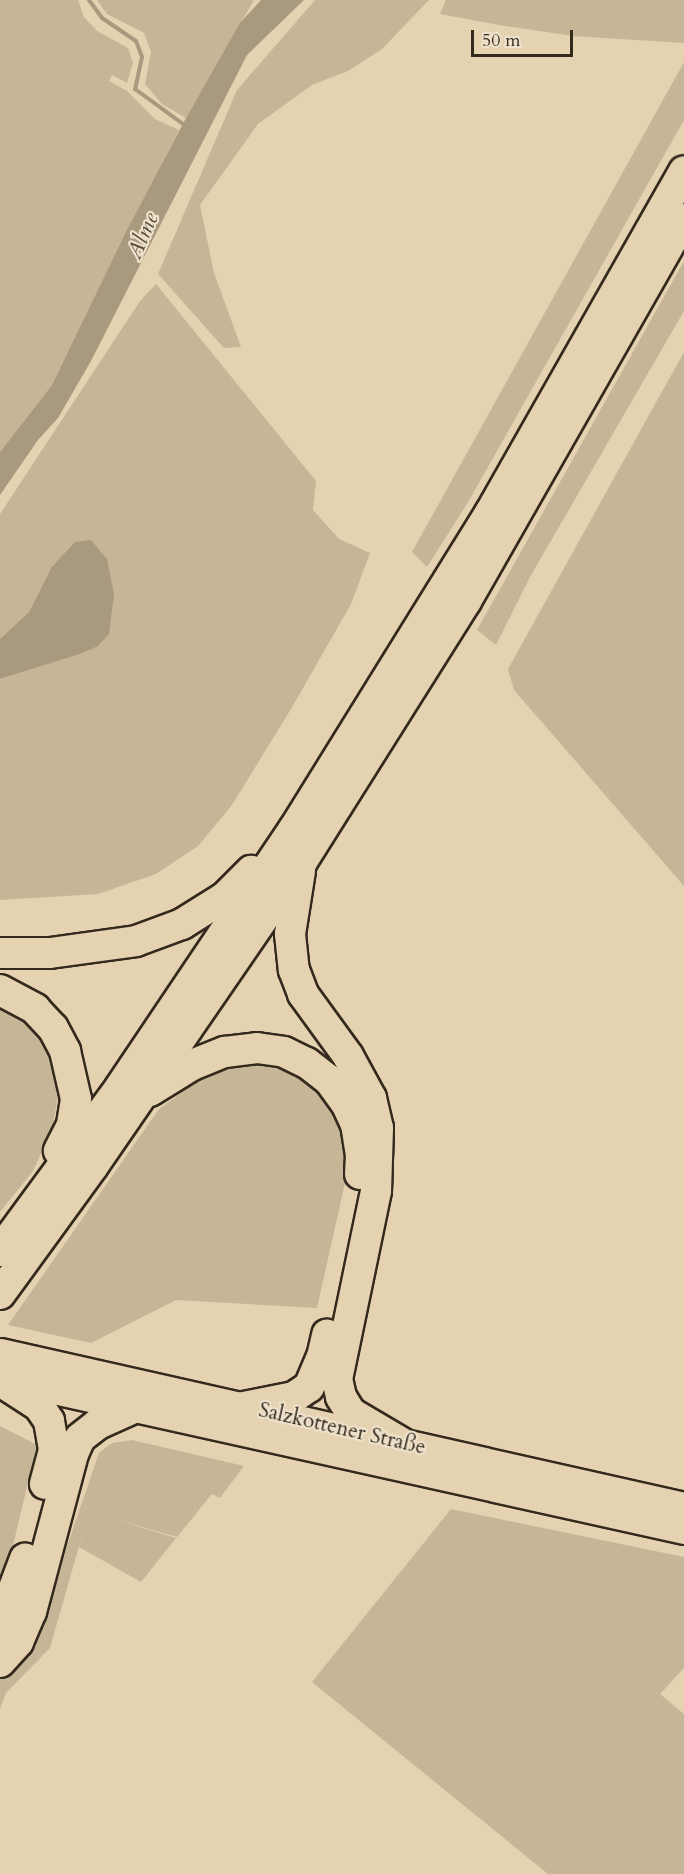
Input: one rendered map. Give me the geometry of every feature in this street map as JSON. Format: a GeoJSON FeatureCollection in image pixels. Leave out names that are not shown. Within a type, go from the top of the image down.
{"type":"FeatureCollection","features":[{"type":"Feature","properties":{"kind":"highway"},"geometry":{"type":"LineString","coordinates":[[0,1251],[121,1086],[294,829],[490,513],[684,171]]}},
{"type":"Feature","properties":{"kind":"highway"},"geometry":{"type":"LineString","coordinates":[[0,1293],[140,1098],[301,863],[466,601],[684,219]]}},
{"type":"Feature","properties":{"kind":"highway"},"geometry":{"type":"LineString","coordinates":[[0,953],[92,949],[136,941],[182,924],[225,897],[294,829]]}},
{"type":"Feature","properties":{"kind":"highway"},"geometry":{"type":"LineString","coordinates":[[301,863],[290,934],[294,970],[303,994],[362,1082],[378,1128],[376,1191],[337,1379],[341,1397],[351,1413],[402,1443]]}},
{"type":"Feature","properties":{"kind":"highway"},"geometry":{"type":"LineString","coordinates":[[0,990],[35,1009],[53,1028],[73,1075],[76,1099],[72,1125],[31,1211]]}},
{"type":"Feature","properties":{"kind":"highway"},"geometry":{"type":"LineString","coordinates":[[140,1098],[203,1060],[225,1052],[266,1049],[284,1052],[307,1062],[330,1080],[356,1124],[362,1155],[358,1189],[316,1375],[309,1387],[294,1397],[244,1407]]}},
{"type":"Feature","properties":{"kind":"highway","name":"Salzkottener Straße"},"geometry":{"type":"LineString","coordinates":[[0,1352],[684,1506]]}},
{"type":"Feature","properties":{"kind":"highway"},"geometry":{"type":"LineString","coordinates":[[0,1379],[39,1406],[49,1421],[54,1450],[19,1582],[0,1625]]}},
{"type":"Feature","properties":{"kind":"highway","name":"Salzkottener Straße"},"geometry":{"type":"LineString","coordinates":[[0,1379],[136,1407],[684,1530]]}},
{"type":"Feature","properties":{"kind":"highway"},"geometry":{"type":"LineString","coordinates":[[0,1662],[18,1642],[31,1612],[73,1454],[80,1438],[98,1424],[136,1407]]}},
{"type":"Feature","properties":{"kind":"shaded area"},"geometry":{"type":"Polygon","coordinates":[[[0,0],[78,0],[84,17],[97,31],[128,48],[133,63],[127,83],[112,75],[109,81],[127,91],[155,119],[179,130],[52,385],[0,452],[0,0]]]}},
{"type":"Feature","properties":{"kind":"shaded area"},"geometry":{"type":"Polygon","coordinates":[[[97,0],[254,0],[186,118],[162,104],[145,84],[151,52],[144,33],[107,14],[97,0]]]}},
{"type":"Feature","properties":{"kind":"shaded area"},"geometry":{"type":"Polygon","coordinates":[[[315,0],[429,0],[382,49],[348,71],[312,85],[258,124],[200,205],[214,273],[241,347],[224,348],[158,274],[237,90],[315,0]]]}},
{"type":"Feature","properties":{"kind":"shaded area"},"geometry":{"type":"Polygon","coordinates":[[[446,0],[684,0],[684,43],[573,36],[440,14],[446,0]]]}},
{"type":"Feature","properties":{"kind":"shaded area"},"geometry":{"type":"Polygon","coordinates":[[[684,62],[684,120],[467,504],[427,567],[412,552],[684,62]]]}},
{"type":"Feature","properties":{"kind":"shaded area"},"geometry":{"type":"Polygon","coordinates":[[[684,261],[684,311],[530,577],[496,645],[477,630],[684,261]]]}},
{"type":"Feature","properties":{"kind":"shaded area"},"geometry":{"type":"Polygon","coordinates":[[[156,284],[316,481],[313,510],[339,539],[370,553],[351,604],[291,709],[232,805],[198,846],[156,874],[98,894],[0,900],[0,679],[80,654],[51,568],[29,612],[0,639],[0,514],[140,301],[156,284]]]}},
{"type":"Feature","properties":{"kind":"shaded area"},"geometry":{"type":"Polygon","coordinates":[[[684,352],[684,886],[514,690],[508,669],[684,352]]]}},
{"type":"Feature","properties":{"kind":"shaded area"},"geometry":{"type":"Polygon","coordinates":[[[0,1001],[7,1002],[57,1061],[59,1091],[52,1130],[33,1171],[0,1212],[0,1001]]]}},
{"type":"Feature","properties":{"kind":"shaded area"},"geometry":{"type":"Polygon","coordinates":[[[279,1064],[320,1087],[343,1128],[347,1174],[317,1308],[176,1300],[91,1343],[8,1325],[159,1109],[217,1067],[279,1064]]]}},
{"type":"Feature","properties":{"kind":"shaded area"},"geometry":{"type":"Polygon","coordinates":[[[0,1426],[37,1445],[0,1600],[0,1426]]]}},
{"type":"Feature","properties":{"kind":"shaded area"},"geometry":{"type":"Polygon","coordinates":[[[132,1440],[244,1466],[220,1498],[212,1494],[177,1537],[110,1518],[176,1538],[141,1582],[79,1547],[89,1511],[50,1648],[6,1693],[0,1709],[0,1677],[11,1670],[35,1639],[99,1453],[112,1443],[132,1440]]]}},
{"type":"Feature","properties":{"kind":"shaded area"},"geometry":{"type":"Polygon","coordinates":[[[451,1509],[684,1557],[684,1668],[660,1694],[684,1714],[684,1874],[548,1874],[312,1682],[451,1509]]]}},
{"type":"Feature","properties":{"kind":"water","name":"Alme"},"geometry":{"type":"Polygon","coordinates":[[[261,0],[304,0],[247,55],[91,361],[58,418],[38,440],[0,495],[0,452],[52,385],[126,232],[186,118],[240,23],[261,0]]]}},
{"type":"Feature","properties":{"kind":"water"},"geometry":{"type":"Polygon","coordinates":[[[91,540],[107,559],[114,594],[109,634],[98,646],[80,654],[0,679],[0,639],[29,612],[51,568],[75,542],[91,540]]]}},
{"type":"Feature","properties":{"kind":"waterway"},"geometry":{"type":"LineString","coordinates":[[89,0],[102,18],[136,41],[142,57],[135,89],[186,126]]}}]}
